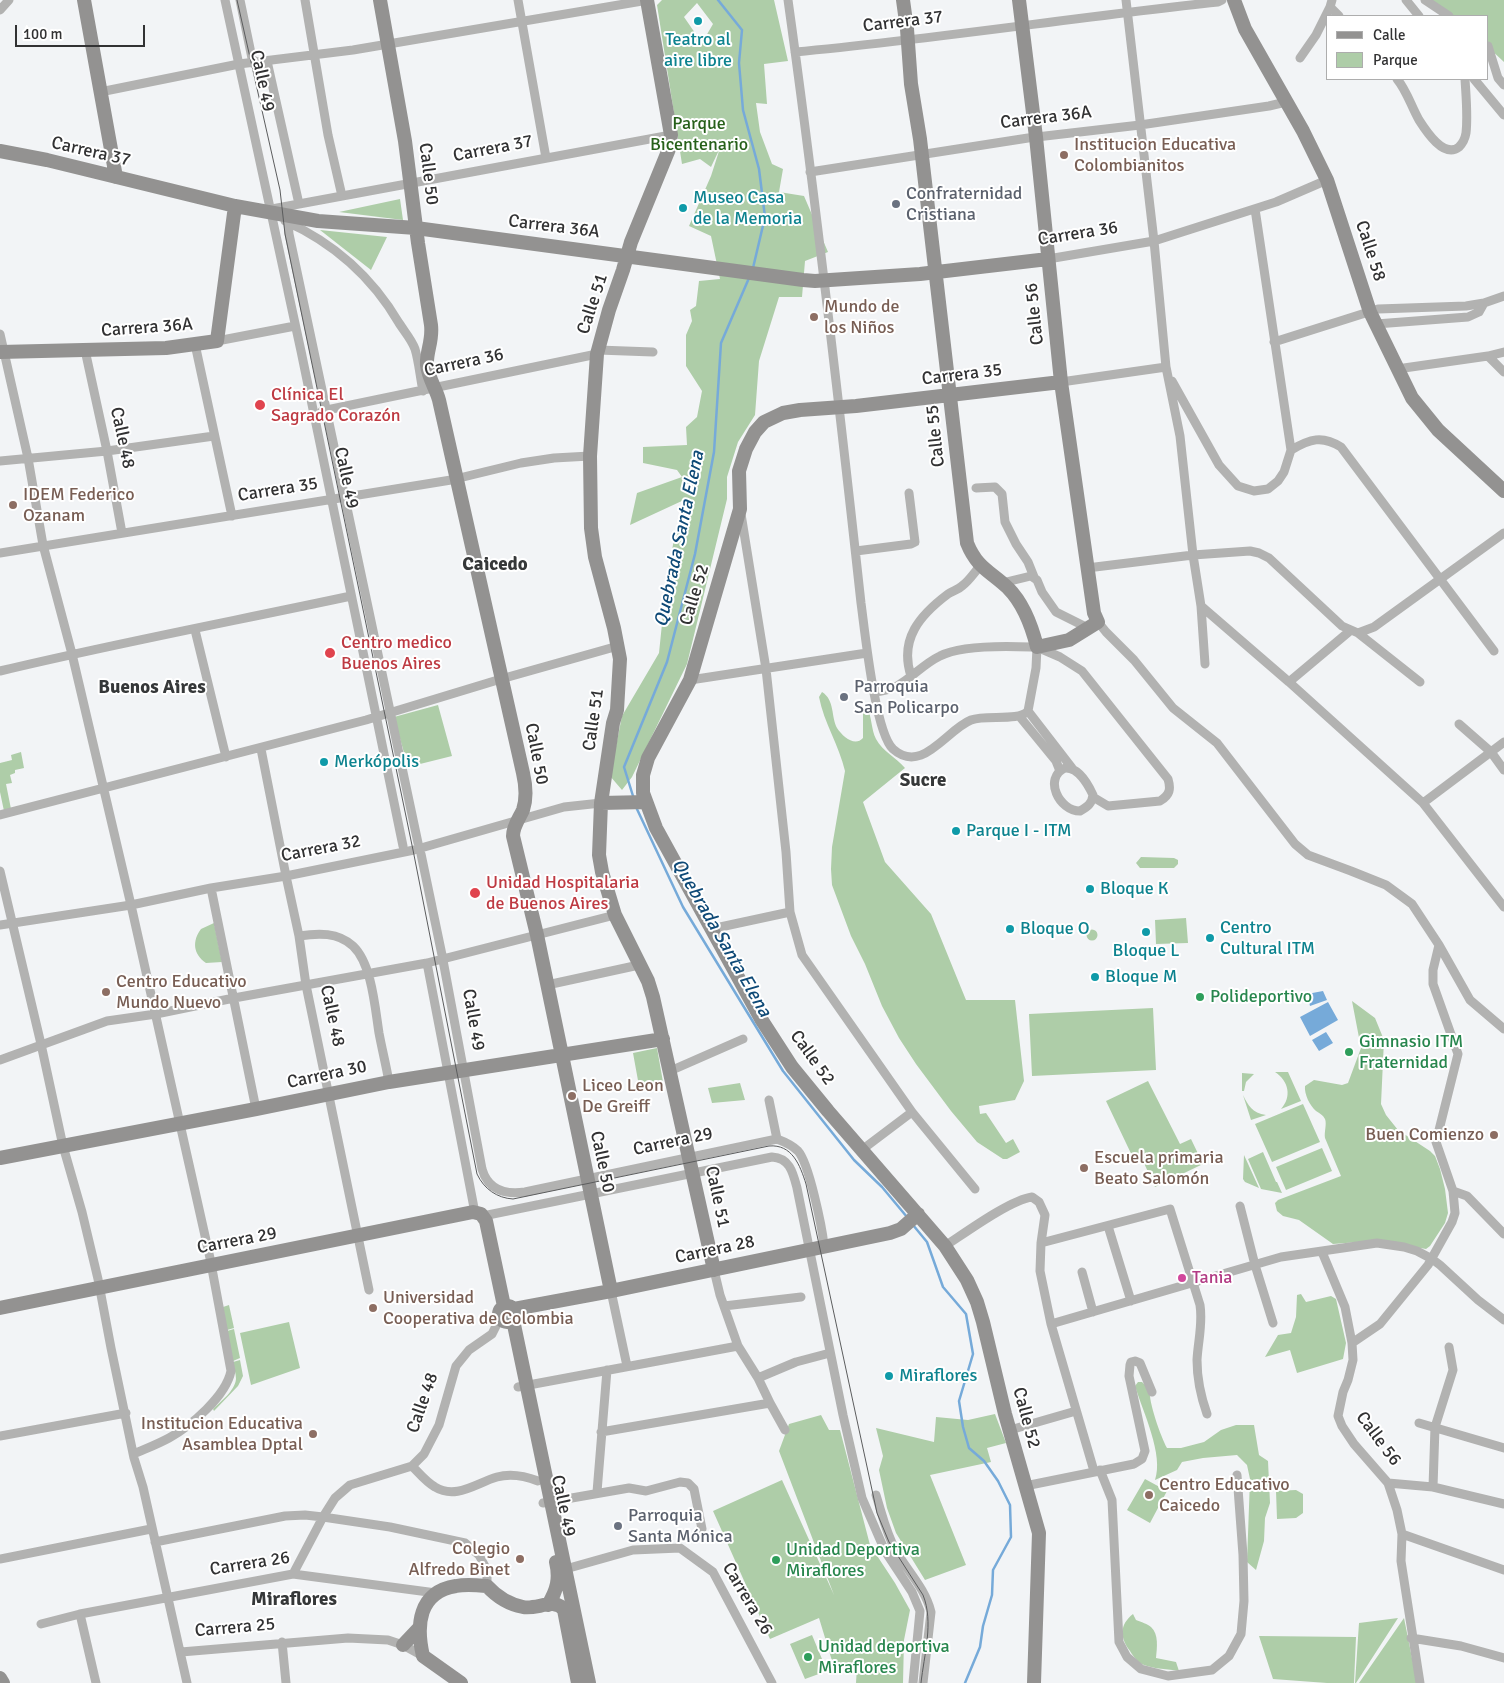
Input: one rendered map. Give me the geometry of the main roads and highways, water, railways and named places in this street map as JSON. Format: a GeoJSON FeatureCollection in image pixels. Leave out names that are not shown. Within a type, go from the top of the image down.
{"type":"FeatureCollection","features":[{"type":"Feature","properties":{"kind":"water"},"geometry":{"type":"Polygon","coordinates":[[[1323,991],[1327,1000],[1310,1006],[1307,994],[1323,991]]]}},
{"type":"Feature","properties":{"kind":"water"},"geometry":{"type":"Polygon","coordinates":[[[1328,1002],[1338,1020],[1310,1036],[1300,1017],[1328,1002]]]}},
{"type":"Feature","properties":{"kind":"water"},"geometry":{"type":"Polygon","coordinates":[[[1326,1032],[1333,1043],[1319,1051],[1312,1040],[1326,1032]]]}},
{"type":"Feature","properties":{"kind":"waterway","name":"Quebrada Santa Elena"},"geometry":{"type":"LineString","coordinates":[[718,0],[742,30],[739,63],[743,110],[759,169],[765,217],[753,268]]}},
{"type":"Feature","properties":{"kind":"waterway","name":"Quebrada Santa Elena"},"geometry":{"type":"LineString","coordinates":[[633,796],[624,767],[667,662],[695,554],[714,452],[721,343],[749,278]]}},
{"type":"Feature","properties":{"kind":"waterway","name":"Quebrada Santa Elena"},"geometry":{"type":"LineString","coordinates":[[636,807],[683,907],[783,1071],[854,1160],[882,1187],[907,1217]]}},
{"type":"Feature","properties":{"kind":"waterway","name":"Quebrada Santa Elena"},"geometry":{"type":"LineString","coordinates":[[913,1225],[927,1242],[943,1287],[966,1314],[973,1354],[959,1401],[963,1427],[969,1448],[984,1461],[998,1481],[1010,1505],[1011,1537],[993,1570],[992,1595],[983,1626],[980,1647],[965,1683]]}},
{"type":"Feature","properties":{"kind":"tram line"},"geometry":{"type":"LineString","coordinates":[[237,0],[280,190],[285,234],[413,850],[477,1174],[483,1184],[496,1195],[513,1199],[769,1146],[784,1148],[794,1157],[806,1184],[877,1513],[889,1542],[923,1595],[926,1605],[928,1627],[921,1683]]}},
{"type":"Feature","properties":{"kind":"place","name":"Teatro al aire libre"},"geometry":{"type":"Point","coordinates":[698,21]}},
{"type":"Feature","properties":{"kind":"place","name":"Institucion Educativa Colombianitos"},"geometry":{"type":"Point","coordinates":[1064,155]}},
{"type":"Feature","properties":{"kind":"place","name":"Confraternidad Cristiana"},"geometry":{"type":"Point","coordinates":[896,204]}},
{"type":"Feature","properties":{"kind":"place","name":"Museo Casa de la Memoria"},"geometry":{"type":"Point","coordinates":[683,208]}},
{"type":"Feature","properties":{"kind":"place","name":"Mundo de los Niños"},"geometry":{"type":"Point","coordinates":[814,317]}},
{"type":"Feature","properties":{"kind":"place","name":"Clínica El Sagrado Corazón"},"geometry":{"type":"Point","coordinates":[260,405]}},
{"type":"Feature","properties":{"kind":"place","name":"IDEM Federico Ozanam"},"geometry":{"type":"Point","coordinates":[13,505]}},
{"type":"Feature","properties":{"kind":"place","name":"Centro medico Buenos Aires"},"geometry":{"type":"Point","coordinates":[330,653]}},
{"type":"Feature","properties":{"kind":"place","name":"Parroquia San Policarpo"},"geometry":{"type":"Point","coordinates":[844,697]}},
{"type":"Feature","properties":{"kind":"place","name":"Merkópolis"},"geometry":{"type":"Point","coordinates":[324,762]}},
{"type":"Feature","properties":{"kind":"place","name":"Parque I - ITM"},"geometry":{"type":"Point","coordinates":[956,831]}},
{"type":"Feature","properties":{"kind":"place","name":"Bloque K"},"geometry":{"type":"Point","coordinates":[1090,889]}},
{"type":"Feature","properties":{"kind":"place","name":"Unidad Hospitalaria de Buenos Aires"},"geometry":{"type":"Point","coordinates":[475,893]}},
{"type":"Feature","properties":{"kind":"place","name":"Bloque O"},"geometry":{"type":"Point","coordinates":[1010,929]}},
{"type":"Feature","properties":{"kind":"place","name":"Bloque L"},"geometry":{"type":"Point","coordinates":[1146,932]}},
{"type":"Feature","properties":{"kind":"place","name":"Centro Cultural ITM"},"geometry":{"type":"Point","coordinates":[1210,938]}},
{"type":"Feature","properties":{"kind":"place","name":"Bloque M"},"geometry":{"type":"Point","coordinates":[1095,977]}},
{"type":"Feature","properties":{"kind":"place","name":"Centro Educativo Mundo Nuevo"},"geometry":{"type":"Point","coordinates":[106,992]}},
{"type":"Feature","properties":{"kind":"place","name":"Polideportivo"},"geometry":{"type":"Point","coordinates":[1200,997]}},
{"type":"Feature","properties":{"kind":"place","name":"Gimnasio ITM Fraternidad"},"geometry":{"type":"Point","coordinates":[1349,1052]}},
{"type":"Feature","properties":{"kind":"place","name":"Liceo Leon De Greiff"},"geometry":{"type":"Point","coordinates":[572,1096]}},
{"type":"Feature","properties":{"kind":"place","name":"Buen Comienzo"},"geometry":{"type":"Point","coordinates":[1494,1135]}},
{"type":"Feature","properties":{"kind":"place","name":"Escuela primaria Beato Salomón"},"geometry":{"type":"Point","coordinates":[1084,1168]}},
{"type":"Feature","properties":{"kind":"place","name":"Tania"},"geometry":{"type":"Point","coordinates":[1182,1278]}},
{"type":"Feature","properties":{"kind":"place","name":"Universidad Cooperativa de Colombia"},"geometry":{"type":"Point","coordinates":[373,1308]}},
{"type":"Feature","properties":{"kind":"place","name":"Miraflores"},"geometry":{"type":"Point","coordinates":[889,1376]}},
{"type":"Feature","properties":{"kind":"place","name":"Institucion Educativa Asamblea Dptal"},"geometry":{"type":"Point","coordinates":[313,1434]}},
{"type":"Feature","properties":{"kind":"place","name":"Centro Educativo Caicedo"},"geometry":{"type":"Point","coordinates":[1149,1495]}},
{"type":"Feature","properties":{"kind":"place","name":"Parroquia Santa Mónica"},"geometry":{"type":"Point","coordinates":[618,1526]}},
{"type":"Feature","properties":{"kind":"place","name":"Colegio Alfredo Binet"},"geometry":{"type":"Point","coordinates":[520,1559]}},
{"type":"Feature","properties":{"kind":"place","name":"Unidad Deportiva Miraflores"},"geometry":{"type":"Point","coordinates":[776,1560]}},
{"type":"Feature","properties":{"kind":"place","name":"Unidad deportiva Miraflores"},"geometry":{"type":"Point","coordinates":[808,1657]}},
{"type":"Feature","properties":{"kind":"district","name":"Caicedo"},"geometry":{"type":"Point","coordinates":[495,565]}},
{"type":"Feature","properties":{"kind":"district","name":"Buenos Aires"},"geometry":{"type":"Point","coordinates":[152,688]}},
{"type":"Feature","properties":{"kind":"district","name":"Sucre"},"geometry":{"type":"Point","coordinates":[923,781]}},
{"type":"Feature","properties":{"kind":"district","name":"Miraflores"},"geometry":{"type":"Point","coordinates":[294,1600]}},
{"type":"Feature","properties":{"kind":"park label","name":"Parque Bicentenario"},"geometry":{"type":"Point","coordinates":[699,134]}}]}
